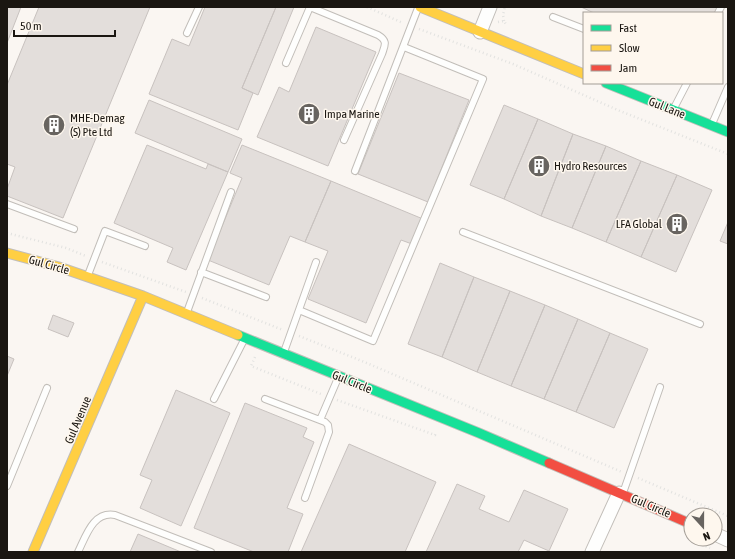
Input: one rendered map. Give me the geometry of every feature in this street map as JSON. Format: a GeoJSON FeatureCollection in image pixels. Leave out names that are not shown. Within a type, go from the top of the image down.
{"type":"FeatureCollection","features":[{"type":"Feature","properties":{"kind":"street"},"geometry":{"type":"LineString","coordinates":[[419,7],[582,71]]}},
{"type":"Feature","properties":{"kind":"street"},"geometry":{"type":"LineString","coordinates":[[480,32],[490,7]]}},
{"type":"Feature","properties":{"kind":"street","name":"Gul Lane"},"geometry":{"type":"LineString","coordinates":[[608,84],[728,132]]}},
{"type":"Feature","properties":{"kind":"street","name":"Gul Circle"},"geometry":{"type":"LineString","coordinates":[[7,253],[59,267],[87,278],[143,296],[479,433],[683,520]]}},
{"type":"Feature","properties":{"kind":"street","name":"Gul Avenue"},"geometry":{"type":"LineString","coordinates":[[33,552],[143,296]]}},
{"type":"Feature","properties":{"kind":"street"},"geometry":{"type":"LineString","coordinates":[[592,552],[621,493]]}},
{"type":"Feature","properties":{"kind":"lane"},"geometry":{"type":"LineString","coordinates":[[187,33],[199,7]]}},
{"type":"Feature","properties":{"kind":"lane"},"geometry":{"type":"LineString","coordinates":[[286,63],[310,7],[384,38],[385,42],[382,54],[344,140]]}},
{"type":"Feature","properties":{"kind":"lane"},"geometry":{"type":"LineString","coordinates":[[355,171],[419,7]]}},
{"type":"Feature","properties":{"kind":"lane"},"geometry":{"type":"LineString","coordinates":[[553,17],[583,29]]}},
{"type":"Feature","properties":{"kind":"lane"},"geometry":{"type":"LineString","coordinates":[[299,310],[373,341],[483,79],[404,47]]}},
{"type":"Feature","properties":{"kind":"lane"},"geometry":{"type":"LineString","coordinates":[[673,110],[686,84]]}},
{"type":"Feature","properties":{"kind":"lane"},"geometry":{"type":"LineString","coordinates":[[711,126],[728,87]]}},
{"type":"Feature","properties":{"kind":"lane"},"geometry":{"type":"LineString","coordinates":[[186,314],[231,192]]}},
{"type":"Feature","properties":{"kind":"lane"},"geometry":{"type":"LineString","coordinates":[[7,204],[74,229]]}},
{"type":"Feature","properties":{"kind":"lane"},"geometry":{"type":"LineString","coordinates":[[87,278],[105,231],[145,246]]}},
{"type":"Feature","properties":{"kind":"lane"},"geometry":{"type":"LineString","coordinates":[[463,232],[700,324]]}},
{"type":"Feature","properties":{"kind":"lane"},"geometry":{"type":"LineString","coordinates":[[283,354],[316,262]]}},
{"type":"Feature","properties":{"kind":"lane"},"geometry":{"type":"LineString","coordinates":[[201,272],[266,297]]}},
{"type":"Feature","properties":{"kind":"lane"},"geometry":{"type":"LineString","coordinates":[[214,399],[245,337]]}},
{"type":"Feature","properties":{"kind":"lane"},"geometry":{"type":"LineString","coordinates":[[320,420],[339,376]]}},
{"type":"Feature","properties":{"kind":"lane"},"geometry":{"type":"LineString","coordinates":[[621,493],[630,475],[660,387]]}},
{"type":"Feature","properties":{"kind":"lane"},"geometry":{"type":"LineString","coordinates":[[7,486],[47,388]]}},
{"type":"Feature","properties":{"kind":"lane"},"geometry":{"type":"LineString","coordinates":[[265,399],[320,420],[328,425],[329,432],[305,498]]}},
{"type":"Feature","properties":{"kind":"lane"},"geometry":{"type":"LineString","coordinates":[[78,552],[90,527],[98,518],[107,514],[211,552]]}},
{"type":"Feature","properties":{"kind":"path"},"geometry":{"type":"LineString","coordinates":[[367,7],[411,26],[513,64],[620,111],[728,154]]}},
{"type":"Feature","properties":{"kind":"path"},"geometry":{"type":"LineString","coordinates":[[504,21],[503,15],[505,7]]}},
{"type":"Feature","properties":{"kind":"path"},"geometry":{"type":"LineString","coordinates":[[193,295],[362,361],[728,516]]}},
{"type":"Feature","properties":{"kind":"building"},"geometry":{"type":"Polygon","coordinates":[[[7,7],[21,7],[7,43],[7,7]]]}},
{"type":"Feature","properties":{"kind":"building","name":"MHE-Demag (S) Pte Ltd"},"geometry":{"type":"Polygon","coordinates":[[[39,7],[150,7],[63,218],[7,196],[7,189],[15,167],[7,164],[7,85],[39,7]]]}},
{"type":"Feature","properties":{"kind":"building"},"geometry":{"type":"Polygon","coordinates":[[[205,7],[276,7],[242,88],[253,93],[238,130],[149,94],[172,39],[189,46],[205,7]]]}},
{"type":"Feature","properties":{"kind":"building"},"geometry":{"type":"Polygon","coordinates":[[[276,7],[294,7],[258,95],[242,88],[276,7]]]}},
{"type":"Feature","properties":{"kind":"building"},"geometry":{"type":"Polygon","coordinates":[[[581,7],[718,7],[716,12],[592,12],[581,7]]]}},
{"type":"Feature","properties":{"kind":"building","name":"Impa Marine"},"geometry":{"type":"Polygon","coordinates":[[[316,27],[376,52],[328,166],[257,137],[279,87],[289,92],[316,27]]]}},
{"type":"Feature","properties":{"kind":"building"},"geometry":{"type":"Polygon","coordinates":[[[399,73],[469,100],[428,202],[358,174],[399,73]]]}},
{"type":"Feature","properties":{"kind":"building"},"geometry":{"type":"Polygon","coordinates":[[[149,100],[242,139],[228,172],[135,133],[149,100]]]}},
{"type":"Feature","properties":{"kind":"building"},"geometry":{"type":"Polygon","coordinates":[[[504,105],[538,119],[504,199],[470,185],[504,105]]]}},
{"type":"Feature","properties":{"kind":"building","name":"Hydro Resources"},"geometry":{"type":"Polygon","coordinates":[[[538,119],[573,134],[541,216],[504,199],[538,119]]]}},
{"type":"Feature","properties":{"kind":"building"},"geometry":{"type":"Polygon","coordinates":[[[573,134],[606,146],[572,228],[541,216],[573,134]]]}},
{"type":"Feature","properties":{"kind":"building"},"geometry":{"type":"Polygon","coordinates":[[[147,145],[206,169],[208,164],[228,172],[186,270],[167,262],[173,248],[114,223],[147,145]]]}},
{"type":"Feature","properties":{"kind":"building"},"geometry":{"type":"Polygon","coordinates":[[[242,145],[331,181],[305,242],[290,236],[269,285],[208,260],[242,178],[230,173],[242,145]]]}},
{"type":"Feature","properties":{"kind":"building"},"geometry":{"type":"Polygon","coordinates":[[[606,146],[641,161],[606,242],[572,228],[606,146]]]}},
{"type":"Feature","properties":{"kind":"building"},"geometry":{"type":"Polygon","coordinates":[[[641,161],[677,175],[641,257],[606,242],[641,161]]]}},
{"type":"Feature","properties":{"kind":"building","name":"LFA Global"},"geometry":{"type":"Polygon","coordinates":[[[677,175],[712,190],[676,272],[641,257],[677,175]]]}},
{"type":"Feature","properties":{"kind":"building"},"geometry":{"type":"Polygon","coordinates":[[[331,181],[423,219],[412,244],[401,240],[366,323],[308,299],[328,251],[305,242],[331,181]]]}},
{"type":"Feature","properties":{"kind":"building"},"geometry":{"type":"Polygon","coordinates":[[[728,222],[728,244],[720,241],[728,222]]]}},
{"type":"Feature","properties":{"kind":"building"},"geometry":{"type":"Polygon","coordinates":[[[440,263],[474,277],[442,357],[408,344],[440,263]]]}},
{"type":"Feature","properties":{"kind":"building"},"geometry":{"type":"Polygon","coordinates":[[[474,277],[510,291],[477,372],[442,357],[474,277]]]}},
{"type":"Feature","properties":{"kind":"building"},"geometry":{"type":"Polygon","coordinates":[[[510,291],[545,305],[511,386],[477,372],[510,291]]]}},
{"type":"Feature","properties":{"kind":"building"},"geometry":{"type":"Polygon","coordinates":[[[545,305],[578,319],[544,399],[511,386],[545,305]]]}},
{"type":"Feature","properties":{"kind":"building"},"geometry":{"type":"Polygon","coordinates":[[[53,315],[74,323],[68,337],[48,329],[53,315]]]}},
{"type":"Feature","properties":{"kind":"building"},"geometry":{"type":"Polygon","coordinates":[[[578,319],[610,333],[576,412],[544,399],[578,319]]]}},
{"type":"Feature","properties":{"kind":"building"},"geometry":{"type":"Polygon","coordinates":[[[610,333],[648,349],[614,428],[576,412],[610,333]]]}},
{"type":"Feature","properties":{"kind":"building"},"geometry":{"type":"Polygon","coordinates":[[[7,356],[14,359],[7,376],[7,356]]]}},
{"type":"Feature","properties":{"kind":"building"},"geometry":{"type":"Polygon","coordinates":[[[176,390],[230,413],[181,526],[140,508],[152,480],[140,475],[176,390]]]}},
{"type":"Feature","properties":{"kind":"building"},"geometry":{"type":"Polygon","coordinates":[[[245,403],[307,428],[303,437],[314,442],[287,508],[303,514],[288,552],[254,552],[194,528],[245,403]]]}},
{"type":"Feature","properties":{"kind":"building"},"geometry":{"type":"Polygon","coordinates":[[[349,444],[436,482],[405,552],[301,552],[349,444]]]}},
{"type":"Feature","properties":{"kind":"building"},"geometry":{"type":"Polygon","coordinates":[[[457,484],[485,496],[479,509],[509,522],[524,490],[568,509],[549,551],[524,540],[518,552],[426,552],[457,484]]]}},
{"type":"Feature","properties":{"kind":"building"},"geometry":{"type":"Polygon","coordinates":[[[138,534],[181,552],[130,552],[138,534]]]}},
{"type":"Feature","properties":{"kind":"traffic: fast"},"geometry":{"type":"LineString","coordinates":[[608,84],[728,132]]}},
{"type":"Feature","properties":{"kind":"traffic: fast"},"geometry":{"type":"LineString","coordinates":[[238,335],[549,463]]}},
{"type":"Feature","properties":{"kind":"traffic: slow"},"geometry":{"type":"LineString","coordinates":[[420,7],[583,74]]}},
{"type":"Feature","properties":{"kind":"traffic: slow"},"geometry":{"type":"LineString","coordinates":[[7,253],[59,267],[143,296],[238,335]]}},
{"type":"Feature","properties":{"kind":"traffic: slow"},"geometry":{"type":"LineString","coordinates":[[33,552],[143,296]]}},
{"type":"Feature","properties":{"kind":"traffic: jam"},"geometry":{"type":"LineString","coordinates":[[549,463],[683,521]]}},
{"type":"Feature","properties":{"kind":"place","name":"Impa Marine"},"geometry":{"type":"Point","coordinates":[309,114]}},
{"type":"Feature","properties":{"kind":"place","name":"MHE-Demag (S) Pte Ltd"},"geometry":{"type":"Point","coordinates":[54,125]}},
{"type":"Feature","properties":{"kind":"place","name":"Hydro Resources"},"geometry":{"type":"Point","coordinates":[539,166]}},
{"type":"Feature","properties":{"kind":"place","name":"LFA Global"},"geometry":{"type":"Point","coordinates":[677,224]}}]}
